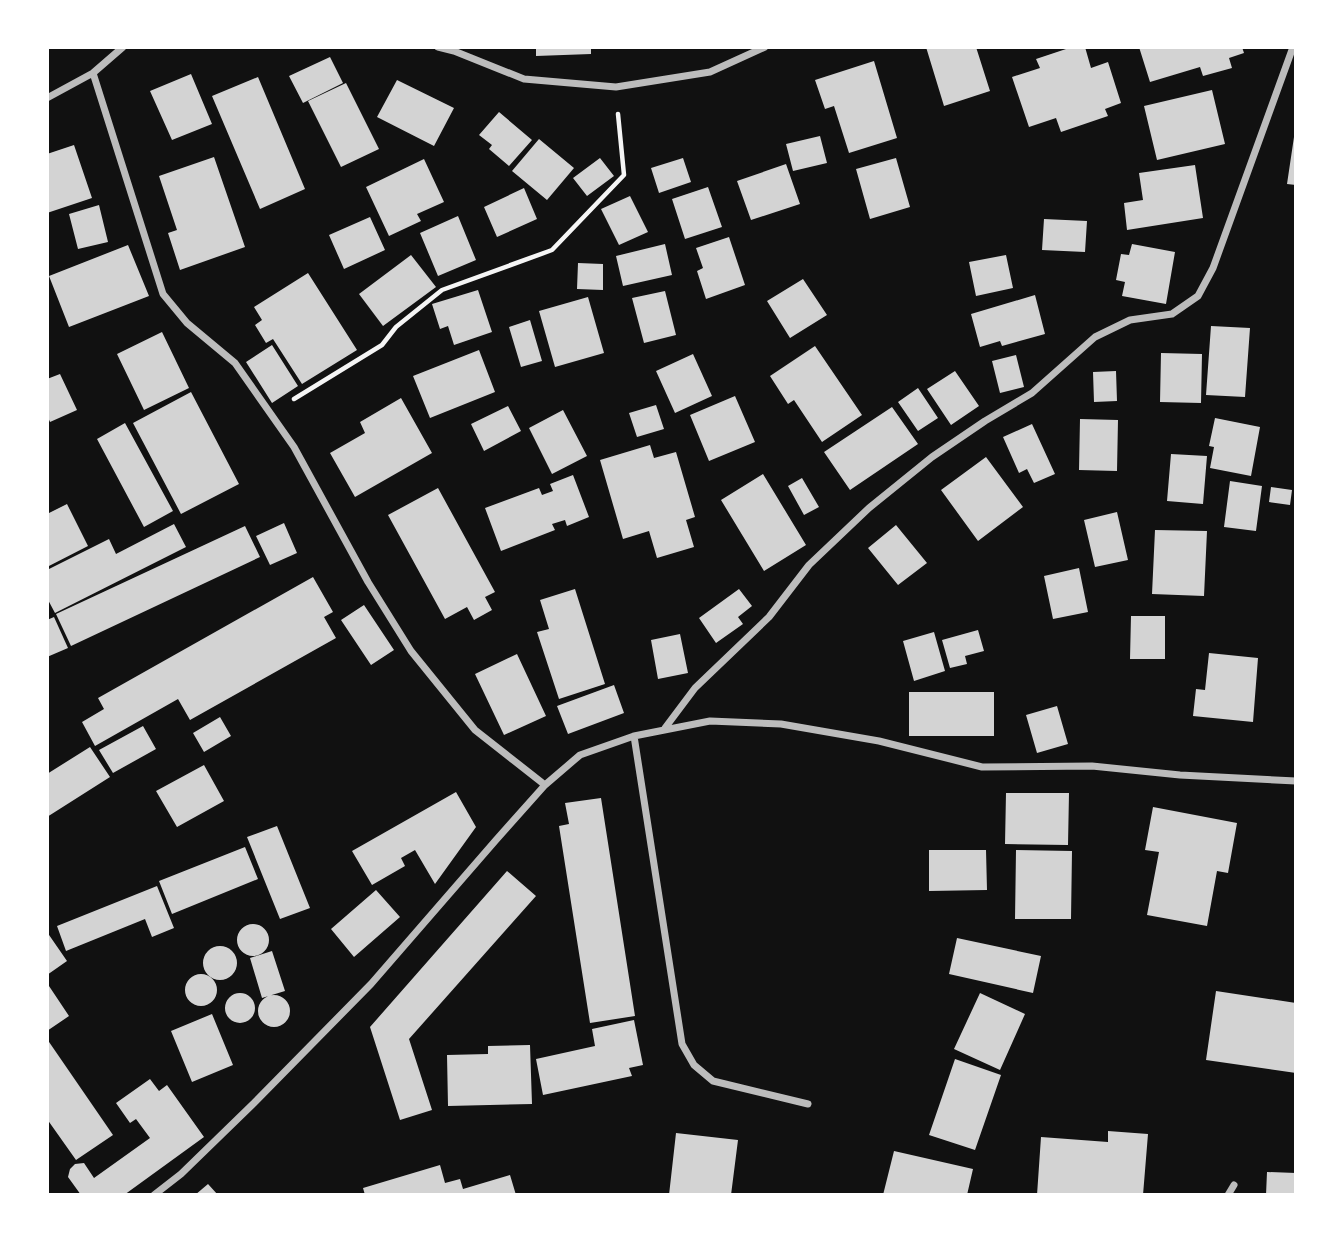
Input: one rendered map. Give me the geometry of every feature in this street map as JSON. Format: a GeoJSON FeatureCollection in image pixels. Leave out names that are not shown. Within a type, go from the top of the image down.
{"type":"FeatureCollection","features":[{"type":"Feature","properties":{"kind":"street"},"geometry":{"type":"LineString","coordinates":[[47,98],[93,72],[122,47]]}},
{"type":"Feature","properties":{"kind":"street"},"geometry":{"type":"LineString","coordinates":[[438,47],[524,79],[615,87],[710,72],[765,47]]}},
{"type":"Feature","properties":{"kind":"street"},"geometry":{"type":"LineString","coordinates":[[665,728],[695,688],[769,617],[809,565],[869,508],[932,457],[1032,393],[1095,337],[1130,320],[1172,314],[1198,296],[1213,268],[1293,47]]}},
{"type":"Feature","properties":{"kind":"street"},"geometry":{"type":"LineString","coordinates":[[93,72],[163,293],[187,323],[235,363],[294,447],[368,582],[411,651],[475,730],[545,785]]}},
{"type":"Feature","properties":{"kind":"street"},"geometry":{"type":"LineString","coordinates":[[154,1195],[181,1174],[371,984],[545,785],[580,755],[634,736],[710,721],[781,724],[879,741],[982,767],[1092,766],[1180,775],[1296,781]]}},
{"type":"Feature","properties":{"kind":"street"},"geometry":{"type":"LineString","coordinates":[[634,736],[682,1044],[694,1065],[713,1081],[808,1104]]}},
{"type":"Feature","properties":{"kind":"street"},"geometry":{"type":"LineString","coordinates":[[1228,1195],[1234,1185]]}},
{"type":"Feature","properties":{"kind":"path"},"geometry":{"type":"LineString","coordinates":[[270,415],[382,345],[396,327],[442,290],[552,250],[624,175],[615,87]]}},
{"type":"Feature","properties":{"kind":"building"},"geometry":{"type":"Polygon","coordinates":[[[536,47],[591,47],[591,54],[536,56],[536,47]]]}},
{"type":"Feature","properties":{"kind":"building"},"geometry":{"type":"Polygon","coordinates":[[[926,47],[976,47],[990,91],[944,106],[926,47]]]}},
{"type":"Feature","properties":{"kind":"building"},"geometry":{"type":"Polygon","coordinates":[[[1072,47],[1085,47],[1091,68],[1108,62],[1121,103],[1105,109],[1108,116],[1061,132],[1056,118],[1029,127],[1012,77],[1040,68],[1036,59],[1072,47]]]}},
{"type":"Feature","properties":{"kind":"building"},"geometry":{"type":"Polygon","coordinates":[[[1139,47],[1242,47],[1244,53],[1229,58],[1232,68],[1203,76],[1200,67],[1150,82],[1139,47]]]}},
{"type":"Feature","properties":{"kind":"building"},"geometry":{"type":"Polygon","coordinates":[[[330,57],[343,83],[303,103],[289,76],[330,57]]]}},
{"type":"Feature","properties":{"kind":"building"},"geometry":{"type":"Polygon","coordinates":[[[874,61],[897,138],[849,153],[834,106],[825,109],[815,80],[874,61]]]}},
{"type":"Feature","properties":{"kind":"building"},"geometry":{"type":"Polygon","coordinates":[[[191,74],[212,124],[172,140],[150,91],[191,74]]]}},
{"type":"Feature","properties":{"kind":"building"},"geometry":{"type":"Polygon","coordinates":[[[258,77],[305,189],[260,209],[212,96],[258,77]]]}},
{"type":"Feature","properties":{"kind":"building"},"geometry":{"type":"Polygon","coordinates":[[[397,80],[454,108],[434,146],[377,117],[397,80]]]}},
{"type":"Feature","properties":{"kind":"building"},"geometry":{"type":"Polygon","coordinates":[[[346,83],[379,149],[341,167],[308,101],[346,83]]]}},
{"type":"Feature","properties":{"kind":"building"},"geometry":{"type":"Polygon","coordinates":[[[1212,90],[1225,144],[1157,160],[1144,106],[1212,90]]]}},
{"type":"Feature","properties":{"kind":"building"},"geometry":{"type":"Polygon","coordinates":[[[499,112],[532,140],[509,166],[489,149],[492,145],[479,135],[499,112]]]}},
{"type":"Feature","properties":{"kind":"building"},"geometry":{"type":"Polygon","coordinates":[[[820,136],[827,163],[793,171],[786,144],[820,136]]]}},
{"type":"Feature","properties":{"kind":"building"},"geometry":{"type":"Polygon","coordinates":[[[1296,137],[1296,185],[1287,184],[1296,137]]]}},
{"type":"Feature","properties":{"kind":"building"},"geometry":{"type":"Polygon","coordinates":[[[539,139],[574,168],[547,200],[512,171],[539,139]]]}},
{"type":"Feature","properties":{"kind":"building"},"geometry":{"type":"Polygon","coordinates":[[[74,145],[92,198],[47,213],[47,154],[74,145]]]}},
{"type":"Feature","properties":{"kind":"building"},"geometry":{"type":"Polygon","coordinates":[[[214,157],[245,247],[180,270],[168,233],[177,230],[159,176],[214,157]]]}},
{"type":"Feature","properties":{"kind":"building"},"geometry":{"type":"Polygon","coordinates":[[[600,158],[614,176],[587,196],[573,178],[600,158]]]}},
{"type":"Feature","properties":{"kind":"building"},"geometry":{"type":"Polygon","coordinates":[[[683,158],[691,182],[659,193],[651,168],[683,158]]]}},
{"type":"Feature","properties":{"kind":"building"},"geometry":{"type":"Polygon","coordinates":[[[896,158],[910,207],[870,219],[856,169],[896,158]]]}},
{"type":"Feature","properties":{"kind":"building"},"geometry":{"type":"Polygon","coordinates":[[[424,159],[444,202],[417,214],[421,221],[389,236],[366,187],[424,159]]]}},
{"type":"Feature","properties":{"kind":"building"},"geometry":{"type":"Polygon","coordinates":[[[786,164],[800,204],[751,220],[737,181],[786,164]]]}},
{"type":"Feature","properties":{"kind":"building"},"geometry":{"type":"Polygon","coordinates":[[[1195,165],[1203,218],[1127,230],[1124,203],[1143,200],[1139,173],[1195,165]]]}},
{"type":"Feature","properties":{"kind":"building"},"geometry":{"type":"Polygon","coordinates":[[[708,187],[722,227],[685,239],[672,199],[708,187]]]}},
{"type":"Feature","properties":{"kind":"building"},"geometry":{"type":"Polygon","coordinates":[[[524,188],[537,219],[497,237],[484,207],[524,188]]]}},
{"type":"Feature","properties":{"kind":"building"},"geometry":{"type":"Polygon","coordinates":[[[630,196],[648,232],[619,245],[601,209],[630,196]]]}},
{"type":"Feature","properties":{"kind":"building"},"geometry":{"type":"Polygon","coordinates":[[[99,205],[108,242],[78,249],[69,214],[99,205]]]}},
{"type":"Feature","properties":{"kind":"building"},"geometry":{"type":"Polygon","coordinates":[[[458,216],[476,260],[438,276],[420,233],[458,216]]]}},
{"type":"Feature","properties":{"kind":"building"},"geometry":{"type":"Polygon","coordinates":[[[370,217],[385,250],[344,269],[329,235],[370,217]]]}},
{"type":"Feature","properties":{"kind":"building"},"geometry":{"type":"Polygon","coordinates":[[[1044,219],[1087,221],[1085,252],[1042,250],[1044,219]]]}},
{"type":"Feature","properties":{"kind":"building"},"geometry":{"type":"Polygon","coordinates":[[[729,237],[745,285],[706,299],[697,271],[703,268],[696,248],[729,237]]]}},
{"type":"Feature","properties":{"kind":"building"},"geometry":{"type":"Polygon","coordinates":[[[665,244],[672,275],[623,286],[616,256],[665,244]]]}},
{"type":"Feature","properties":{"kind":"building"},"geometry":{"type":"Polygon","coordinates":[[[1132,244],[1175,252],[1166,304],[1122,296],[1125,282],[1116,280],[1121,254],[1129,255],[1132,244]]]}},
{"type":"Feature","properties":{"kind":"building"},"geometry":{"type":"Polygon","coordinates":[[[128,245],[149,296],[69,327],[49,276],[128,245]]]}},
{"type":"Feature","properties":{"kind":"building"},"geometry":{"type":"Polygon","coordinates":[[[411,255],[436,287],[383,326],[359,294],[411,255]]]}},
{"type":"Feature","properties":{"kind":"building"},"geometry":{"type":"Polygon","coordinates":[[[1006,255],[1013,288],[976,296],[969,262],[1006,255]]]}},
{"type":"Feature","properties":{"kind":"building"},"geometry":{"type":"Polygon","coordinates":[[[578,263],[603,264],[603,290],[577,289],[578,263]]]}},
{"type":"Feature","properties":{"kind":"building"},"geometry":{"type":"Polygon","coordinates":[[[308,273],[357,350],[302,384],[273,339],[266,343],[255,325],[262,320],[254,307],[308,273]]]}},
{"type":"Feature","properties":{"kind":"building"},"geometry":{"type":"Polygon","coordinates":[[[803,279],[827,315],[790,338],[767,301],[803,279]]]}},
{"type":"Feature","properties":{"kind":"building"},"geometry":{"type":"Polygon","coordinates":[[[478,290],[492,332],[454,345],[448,326],[440,329],[432,304],[478,290]]]}},
{"type":"Feature","properties":{"kind":"building"},"geometry":{"type":"Polygon","coordinates":[[[665,291],[676,335],[644,343],[632,298],[665,291]]]}},
{"type":"Feature","properties":{"kind":"building"},"geometry":{"type":"Polygon","coordinates":[[[1035,295],[1045,334],[1002,346],[1000,341],[980,347],[971,314],[1035,295]]]}},
{"type":"Feature","properties":{"kind":"building"},"geometry":{"type":"Polygon","coordinates":[[[588,297],[604,353],[555,367],[539,311],[588,297]]]}},
{"type":"Feature","properties":{"kind":"building"},"geometry":{"type":"Polygon","coordinates":[[[530,320],[542,361],[521,367],[509,327],[530,320]]]}},
{"type":"Feature","properties":{"kind":"building"},"geometry":{"type":"Polygon","coordinates":[[[1211,326],[1250,328],[1245,397],[1206,395],[1211,326]]]}},
{"type":"Feature","properties":{"kind":"building"},"geometry":{"type":"Polygon","coordinates":[[[162,332],[189,388],[144,410],[117,354],[162,332]]]}},
{"type":"Feature","properties":{"kind":"building"},"geometry":{"type":"Polygon","coordinates":[[[272,345],[298,386],[272,403],[246,362],[272,345]]]}},
{"type":"Feature","properties":{"kind":"building"},"geometry":{"type":"Polygon","coordinates":[[[815,346],[862,415],[822,442],[794,400],[788,404],[770,376],[815,346]]]}},
{"type":"Feature","properties":{"kind":"building"},"geometry":{"type":"Polygon","coordinates":[[[479,350],[495,392],[430,418],[413,376],[479,350]]]}},
{"type":"Feature","properties":{"kind":"building"},"geometry":{"type":"Polygon","coordinates":[[[1161,353],[1202,354],[1201,403],[1160,402],[1161,353]]]}},
{"type":"Feature","properties":{"kind":"building"},"geometry":{"type":"Polygon","coordinates":[[[693,354],[712,396],[675,413],[656,371],[693,354]]]}},
{"type":"Feature","properties":{"kind":"building"},"geometry":{"type":"Polygon","coordinates":[[[1016,355],[1024,387],[1000,393],[992,361],[1016,355]]]}},
{"type":"Feature","properties":{"kind":"building"},"geometry":{"type":"Polygon","coordinates":[[[955,371],[979,406],[951,425],[927,389],[955,371]]]}},
{"type":"Feature","properties":{"kind":"building"},"geometry":{"type":"Polygon","coordinates":[[[1116,371],[1117,401],[1094,402],[1093,372],[1116,371]]]}},
{"type":"Feature","properties":{"kind":"building"},"geometry":{"type":"Polygon","coordinates":[[[60,374],[77,410],[50,422],[47,415],[47,379],[60,374]]]}},
{"type":"Feature","properties":{"kind":"building"},"geometry":{"type":"Polygon","coordinates":[[[918,388],[938,418],[918,431],[898,402],[918,388]]]}},
{"type":"Feature","properties":{"kind":"building"},"geometry":{"type":"Polygon","coordinates":[[[191,392],[239,484],[181,514],[133,423],[191,392]]]}},
{"type":"Feature","properties":{"kind":"building"},"geometry":{"type":"Polygon","coordinates":[[[735,396],[755,442],[709,461],[690,415],[735,396]]]}},
{"type":"Feature","properties":{"kind":"building"},"geometry":{"type":"Polygon","coordinates":[[[401,398],[432,453],[355,497],[330,453],[365,433],[360,422],[401,398]]]}},
{"type":"Feature","properties":{"kind":"building"},"geometry":{"type":"Polygon","coordinates":[[[656,405],[664,429],[637,437],[629,413],[656,405]]]}},
{"type":"Feature","properties":{"kind":"building"},"geometry":{"type":"Polygon","coordinates":[[[508,406],[521,431],[484,451],[471,424],[508,406]]]}},
{"type":"Feature","properties":{"kind":"building"},"geometry":{"type":"Polygon","coordinates":[[[892,407],[918,444],[850,490],[824,452],[892,407]]]}},
{"type":"Feature","properties":{"kind":"building"},"geometry":{"type":"Polygon","coordinates":[[[563,410],[587,456],[552,474],[529,428],[563,410]]]}},
{"type":"Feature","properties":{"kind":"building"},"geometry":{"type":"Polygon","coordinates":[[[1215,418],[1260,427],[1251,476],[1210,468],[1214,447],[1209,446],[1215,418]]]}},
{"type":"Feature","properties":{"kind":"building"},"geometry":{"type":"Polygon","coordinates":[[[1080,419],[1118,420],[1117,471],[1079,470],[1080,419]]]}},
{"type":"Feature","properties":{"kind":"building"},"geometry":{"type":"Polygon","coordinates":[[[125,423],[173,511],[144,527],[97,439],[125,423]]]}},
{"type":"Feature","properties":{"kind":"building"},"geometry":{"type":"Polygon","coordinates":[[[1032,424],[1055,474],[1034,483],[1027,469],[1019,473],[1003,437],[1032,424]]]}},
{"type":"Feature","properties":{"kind":"building"},"geometry":{"type":"Polygon","coordinates":[[[650,445],[654,458],[676,452],[695,517],[686,520],[694,547],[657,558],[649,531],[623,539],[600,460],[650,445]]]}},
{"type":"Feature","properties":{"kind":"building"},"geometry":{"type":"Polygon","coordinates":[[[1171,454],[1207,456],[1203,504],[1167,501],[1171,454]]]}},
{"type":"Feature","properties":{"kind":"building"},"geometry":{"type":"Polygon","coordinates":[[[986,457],[1023,507],[978,541],[941,490],[986,457]]]}},
{"type":"Feature","properties":{"kind":"building"},"geometry":{"type":"Polygon","coordinates":[[[763,474],[806,545],[764,571],[721,500],[763,474]]]}},
{"type":"Feature","properties":{"kind":"building"},"geometry":{"type":"Polygon","coordinates":[[[573,475],[589,517],[567,526],[565,520],[552,524],[555,530],[501,551],[485,508],[539,488],[542,495],[553,491],[550,484],[573,475]]]}},
{"type":"Feature","properties":{"kind":"building"},"geometry":{"type":"Polygon","coordinates":[[[802,478],[819,507],[804,515],[788,486],[802,478]]]}},
{"type":"Feature","properties":{"kind":"building"},"geometry":{"type":"Polygon","coordinates":[[[1230,481],[1262,486],[1256,531],[1224,527],[1230,481]]]}},
{"type":"Feature","properties":{"kind":"building"},"geometry":{"type":"Polygon","coordinates":[[[1271,487],[1292,490],[1290,505],[1269,502],[1271,487]]]}},
{"type":"Feature","properties":{"kind":"building"},"geometry":{"type":"Polygon","coordinates":[[[438,488],[495,592],[485,597],[492,610],[474,620],[467,607],[445,619],[388,515],[438,488]]]}},
{"type":"Feature","properties":{"kind":"building"},"geometry":{"type":"Polygon","coordinates":[[[67,504],[88,546],[47,567],[47,508],[49,513],[67,504]]]}},
{"type":"Feature","properties":{"kind":"building"},"geometry":{"type":"Polygon","coordinates":[[[1117,512],[1128,560],[1095,567],[1084,520],[1117,512]]]}},
{"type":"Feature","properties":{"kind":"building"},"geometry":{"type":"Polygon","coordinates":[[[284,523],[297,553],[270,565],[256,536],[284,523]]]}},
{"type":"Feature","properties":{"kind":"building"},"geometry":{"type":"Polygon","coordinates":[[[174,524],[186,547],[55,613],[47,598],[47,570],[109,539],[116,554],[174,524]]]}},
{"type":"Feature","properties":{"kind":"building"},"geometry":{"type":"Polygon","coordinates":[[[896,525],[927,563],[898,585],[868,548],[896,525]]]}},
{"type":"Feature","properties":{"kind":"building"},"geometry":{"type":"Polygon","coordinates":[[[245,526],[260,557],[71,646],[56,614],[245,526]]]}},
{"type":"Feature","properties":{"kind":"building"},"geometry":{"type":"Polygon","coordinates":[[[1155,530],[1207,531],[1204,596],[1152,594],[1155,530]]]}},
{"type":"Feature","properties":{"kind":"building"},"geometry":{"type":"Polygon","coordinates":[[[1079,568],[1088,612],[1053,619],[1044,576],[1079,568]]]}},
{"type":"Feature","properties":{"kind":"building"},"geometry":{"type":"Polygon","coordinates":[[[313,577],[333,612],[324,617],[336,638],[190,720],[178,699],[95,746],[82,722],[104,709],[98,698],[313,577]]]}},
{"type":"Feature","properties":{"kind":"building"},"geometry":{"type":"Polygon","coordinates":[[[575,589],[605,684],[559,699],[537,632],[549,629],[540,600],[575,589]]]}},
{"type":"Feature","properties":{"kind":"building"},"geometry":{"type":"Polygon","coordinates":[[[739,589],[752,606],[738,617],[743,624],[716,643],[699,618],[739,589]]]}},
{"type":"Feature","properties":{"kind":"building"},"geometry":{"type":"Polygon","coordinates":[[[364,605],[394,650],[371,665],[341,620],[364,605]]]}},
{"type":"Feature","properties":{"kind":"building"},"geometry":{"type":"Polygon","coordinates":[[[1131,616],[1165,616],[1165,659],[1130,659],[1131,616]]]}},
{"type":"Feature","properties":{"kind":"building"},"geometry":{"type":"Polygon","coordinates":[[[54,617],[68,648],[47,657],[47,620],[54,617]]]}},
{"type":"Feature","properties":{"kind":"building"},"geometry":{"type":"Polygon","coordinates":[[[978,630],[984,651],[965,656],[967,664],[950,668],[942,640],[978,630]]]}},
{"type":"Feature","properties":{"kind":"building"},"geometry":{"type":"Polygon","coordinates":[[[934,632],[945,671],[914,681],[903,641],[934,632]]]}},
{"type":"Feature","properties":{"kind":"building"},"geometry":{"type":"Polygon","coordinates":[[[680,634],[688,673],[658,679],[651,640],[680,634]]]}},
{"type":"Feature","properties":{"kind":"building"},"geometry":{"type":"Polygon","coordinates":[[[1209,653],[1258,658],[1253,722],[1193,716],[1196,689],[1205,690],[1209,653]]]}},
{"type":"Feature","properties":{"kind":"building"},"geometry":{"type":"Polygon","coordinates":[[[517,654],[546,716],[504,735],[475,674],[517,654]]]}},
{"type":"Feature","properties":{"kind":"building"},"geometry":{"type":"Polygon","coordinates":[[[614,685],[624,713],[568,734],[557,706],[614,685]]]}},
{"type":"Feature","properties":{"kind":"building"},"geometry":{"type":"Polygon","coordinates":[[[909,692],[994,692],[994,736],[909,736],[909,692]]]}},
{"type":"Feature","properties":{"kind":"building"},"geometry":{"type":"Polygon","coordinates":[[[1057,706],[1068,744],[1037,753],[1026,715],[1057,706]]]}},
{"type":"Feature","properties":{"kind":"building"},"geometry":{"type":"Polygon","coordinates":[[[220,717],[231,736],[204,752],[193,733],[220,717]]]}},
{"type":"Feature","properties":{"kind":"building"},"geometry":{"type":"Polygon","coordinates":[[[143,726],[156,749],[113,773],[99,750],[143,726]]]}},
{"type":"Feature","properties":{"kind":"building"},"geometry":{"type":"Polygon","coordinates":[[[90,747],[110,777],[47,817],[47,774],[90,747]]]}},
{"type":"Feature","properties":{"kind":"building"},"geometry":{"type":"Polygon","coordinates":[[[204,765],[224,801],[177,827],[156,791],[204,765]]]}},
{"type":"Feature","properties":{"kind":"building"},"geometry":{"type":"Polygon","coordinates":[[[456,792],[476,827],[435,884],[415,850],[401,858],[405,866],[372,885],[352,851],[456,792]]]}},
{"type":"Feature","properties":{"kind":"building"},"geometry":{"type":"Polygon","coordinates":[[[1006,793],[1069,793],[1068,845],[1005,844],[1006,793]]]}},
{"type":"Feature","properties":{"kind":"building"},"geometry":{"type":"Polygon","coordinates":[[[601,798],[635,1016],[590,1023],[559,826],[569,824],[565,803],[601,798]]]}},
{"type":"Feature","properties":{"kind":"building"},"geometry":{"type":"Polygon","coordinates":[[[1153,807],[1237,823],[1228,873],[1217,871],[1207,926],[1147,915],[1159,852],[1145,850],[1153,807]]]}},
{"type":"Feature","properties":{"kind":"building"},"geometry":{"type":"Polygon","coordinates":[[[277,826],[310,908],[280,919],[247,837],[277,826]]]}},
{"type":"Feature","properties":{"kind":"building"},"geometry":{"type":"Polygon","coordinates":[[[245,847],[258,879],[172,914],[159,881],[245,847]]]}},
{"type":"Feature","properties":{"kind":"building"},"geometry":{"type":"Polygon","coordinates":[[[929,850],[986,850],[987,890],[929,891],[929,850]]]}},
{"type":"Feature","properties":{"kind":"building"},"geometry":{"type":"Polygon","coordinates":[[[1016,850],[1072,851],[1071,919],[1015,919],[1016,850]]]}},
{"type":"Feature","properties":{"kind":"building"},"geometry":{"type":"Polygon","coordinates":[[[507,871],[536,896],[409,1039],[432,1110],[400,1120],[370,1027],[507,871]]]}},
{"type":"Feature","properties":{"kind":"building"},"geometry":{"type":"Polygon","coordinates":[[[157,886],[174,928],[152,937],[145,919],[66,951],[57,926],[157,886]]]}},
{"type":"Feature","properties":{"kind":"building"},"geometry":{"type":"Polygon","coordinates":[[[376,890],[400,917],[354,957],[331,929],[376,890]]]}},
{"type":"Feature","properties":{"kind":"building"},"geometry":{"type":"Polygon","coordinates":[[[253,924],[264,929],[269,940],[264,951],[253,956],[242,951],[237,940],[242,929],[253,924]]]}},
{"type":"Feature","properties":{"kind":"building"},"geometry":{"type":"Polygon","coordinates":[[[47,932],[67,961],[47,975],[47,932]]]}},
{"type":"Feature","properties":{"kind":"building"},"geometry":{"type":"Polygon","coordinates":[[[957,938],[1041,956],[1033,993],[949,974],[957,938]]]}},
{"type":"Feature","properties":{"kind":"building"},"geometry":{"type":"Polygon","coordinates":[[[220,946],[232,951],[237,963],[232,975],[220,980],[208,975],[203,963],[208,951],[220,946]]]}},
{"type":"Feature","properties":{"kind":"building"},"geometry":{"type":"Polygon","coordinates":[[[272,951],[285,991],[262,998],[250,958],[272,951]]]}},
{"type":"Feature","properties":{"kind":"building"},"geometry":{"type":"Polygon","coordinates":[[[201,974],[212,979],[217,990],[212,1001],[201,1006],[190,1001],[185,990],[190,979],[201,974]]]}},
{"type":"Feature","properties":{"kind":"building"},"geometry":{"type":"Polygon","coordinates":[[[47,983],[69,1016],[47,1031],[47,983]]]}},
{"type":"Feature","properties":{"kind":"building"},"geometry":{"type":"Polygon","coordinates":[[[1216,991],[1296,1003],[1296,1073],[1206,1060],[1216,991]]]}},
{"type":"Feature","properties":{"kind":"building"},"geometry":{"type":"Polygon","coordinates":[[[240,993],[251,997],[255,1008],[251,1019],[240,1023],[229,1019],[225,1008],[229,997],[240,993]]]}},
{"type":"Feature","properties":{"kind":"building"},"geometry":{"type":"Polygon","coordinates":[[[980,993],[1025,1014],[1000,1070],[954,1049],[980,993]]]}},
{"type":"Feature","properties":{"kind":"building"},"geometry":{"type":"Polygon","coordinates":[[[274,995],[285,1000],[290,1011],[285,1022],[274,1027],[263,1022],[258,1011],[263,1000],[274,995]]]}},
{"type":"Feature","properties":{"kind":"building"},"geometry":{"type":"Polygon","coordinates":[[[212,1014],[233,1065],[192,1082],[171,1031],[212,1014]]]}},
{"type":"Feature","properties":{"kind":"building"},"geometry":{"type":"Polygon","coordinates":[[[634,1020],[643,1065],[629,1068],[632,1076],[543,1095],[536,1059],[595,1046],[592,1029],[634,1020]]]}},
{"type":"Feature","properties":{"kind":"building"},"geometry":{"type":"Polygon","coordinates":[[[47,1039],[113,1135],[76,1160],[47,1119],[47,1039]]]}},
{"type":"Feature","properties":{"kind":"building"},"geometry":{"type":"Polygon","coordinates":[[[530,1045],[532,1104],[448,1106],[447,1055],[488,1054],[488,1046],[530,1045]]]}},
{"type":"Feature","properties":{"kind":"building"},"geometry":{"type":"Polygon","coordinates":[[[955,1059],[1001,1075],[975,1150],[929,1135],[955,1059]]]}},
{"type":"Feature","properties":{"kind":"building"},"geometry":{"type":"Polygon","coordinates":[[[150,1079],[159,1091],[167,1085],[204,1137],[124,1195],[81,1195],[68,1177],[75,1164],[84,1163],[94,1178],[150,1138],[136,1119],[130,1123],[116,1103],[150,1079]]]}},
{"type":"Feature","properties":{"kind":"building"},"geometry":{"type":"Polygon","coordinates":[[[1108,1131],[1148,1134],[1143,1195],[1037,1195],[1041,1137],[1108,1142],[1108,1131]]]}},
{"type":"Feature","properties":{"kind":"building"},"geometry":{"type":"Polygon","coordinates":[[[676,1133],[738,1140],[731,1195],[669,1195],[676,1133]]]}},
{"type":"Feature","properties":{"kind":"building"},"geometry":{"type":"Polygon","coordinates":[[[894,1151],[973,1169],[967,1195],[883,1195],[894,1151]]]}},
{"type":"Feature","properties":{"kind":"building"},"geometry":{"type":"Polygon","coordinates":[[[440,1165],[445,1183],[460,1179],[463,1189],[510,1175],[516,1195],[365,1195],[363,1188],[440,1165]]]}},
{"type":"Feature","properties":{"kind":"building"},"geometry":{"type":"Polygon","coordinates":[[[1267,1172],[1296,1173],[1296,1195],[1266,1195],[1267,1172]]]}},
{"type":"Feature","properties":{"kind":"building"},"geometry":{"type":"Polygon","coordinates":[[[208,1184],[218,1195],[195,1195],[208,1184]]]}}]}
